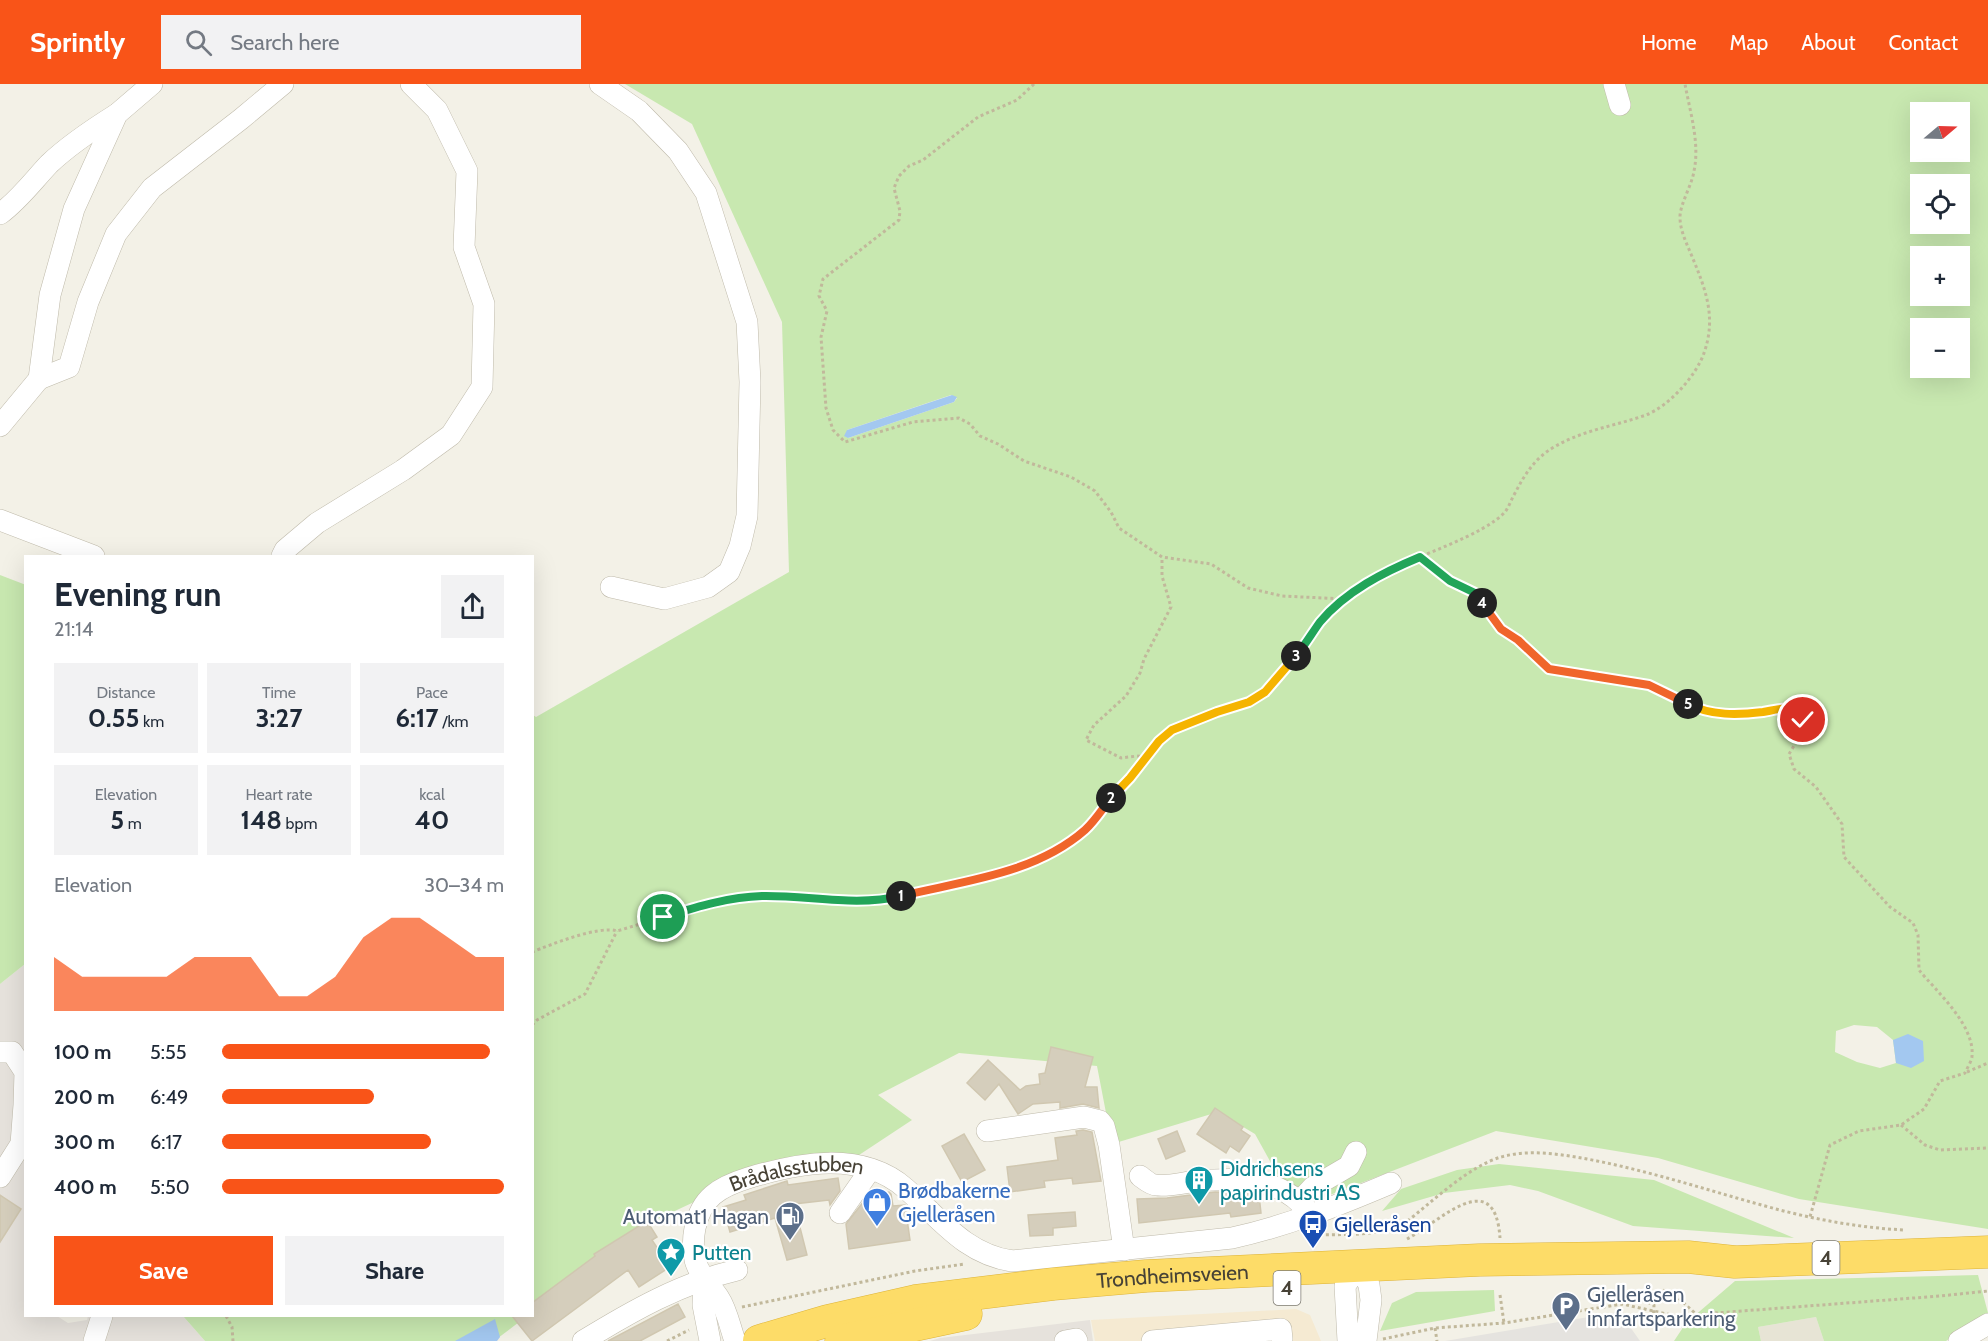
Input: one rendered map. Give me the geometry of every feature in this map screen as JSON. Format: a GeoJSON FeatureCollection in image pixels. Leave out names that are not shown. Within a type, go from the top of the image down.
{"type":"FeatureCollection","features":[{"type":"Feature","properties":{"kind":"highway","name":"Trondheimsveien"},"geometry":{"type":"LineString","coordinates":[[841,1341],[956,1316],[1053,1302],[1358,1279],[1512,1259],[1688,1257],[1735,1262],[1988,1252]]}},
{"type":"Feature","properties":{"kind":"highway","name":"Trondheimsveien"},"geometry":{"type":"LineString","coordinates":[[759,1341],[868,1311],[965,1294],[1125,1277],[1358,1279]]}},
{"type":"Feature","properties":{"kind":"street"},"geometry":{"type":"LineString","coordinates":[[0,214],[12,206],[50,164],[84,135],[117,114],[152,84]]}},
{"type":"Feature","properties":{"kind":"street"},"geometry":{"type":"LineString","coordinates":[[0,426],[39,379],[69,367],[88,302],[116,234],[152,188],[283,84]]}},
{"type":"Feature","properties":{"kind":"street"},"geometry":{"type":"LineString","coordinates":[[282,555],[285,550],[317,523],[403,470],[451,435],[482,387],[484,304],[464,247],[466,171],[437,110],[411,84]]}},
{"type":"Feature","properties":{"kind":"street"},"geometry":{"type":"LineString","coordinates":[[600,84],[639,111],[678,151],[706,193],[747,322],[750,382],[747,516],[740,546],[729,572],[708,587],[664,599],[611,587]]}},
{"type":"Feature","properties":{"kind":"street"},"geometry":{"type":"LineString","coordinates":[[1614,84],[1620,105]]}},
{"type":"Feature","properties":{"kind":"street"},"geometry":{"type":"LineString","coordinates":[[39,379],[50,295],[74,209],[117,114]]}},
{"type":"Feature","properties":{"kind":"street"},"geometry":{"type":"LineString","coordinates":[[0,520],[91,555]]}},
{"type":"Feature","properties":{"kind":"street"},"geometry":{"type":"LineString","coordinates":[[0,1052],[12,1052],[24,1070]]}},
{"type":"Feature","properties":{"kind":"street"},"geometry":{"type":"LineString","coordinates":[[0,1178],[21,1144],[24,1090]]}},
{"type":"Feature","properties":{"kind":"street"},"geometry":{"type":"LineString","coordinates":[[987,1131],[1084,1117],[1100,1121],[1104,1126],[1109,1144],[1124,1250]]}},
{"type":"Feature","properties":{"kind":"street"},"geometry":{"type":"LineString","coordinates":[[1306,1217],[1313,1187],[1349,1166],[1356,1152]]}},
{"type":"Feature","properties":{"kind":"street","name":"Brådalsstubben"},"geometry":{"type":"LineString","coordinates":[[735,1341],[721,1300],[704,1278],[695,1261],[694,1232],[698,1215],[711,1196],[738,1181],[808,1164],[842,1162],[886,1176],[903,1186],[943,1226],[968,1245],[1000,1259],[1012,1261],[1232,1238],[1259,1233],[1391,1183]]}},
{"type":"Feature","properties":{"kind":"street"},"geometry":{"type":"LineString","coordinates":[[840,1213],[870,1170]]}},
{"type":"Feature","properties":{"kind":"street"},"geometry":{"type":"LineString","coordinates":[[1140,1176],[1155,1185],[1247,1180],[1281,1189],[1306,1217]]}},
{"type":"Feature","properties":{"kind":"street"},"geometry":{"type":"LineString","coordinates":[[583,1341],[657,1299],[704,1278],[737,1270]]}},
{"type":"Feature","properties":{"kind":"street","name":"Brådalsstubben"},"geometry":{"type":"LineString","coordinates":[[704,1278],[704,1333]]}},
{"type":"Feature","properties":{"kind":"street"},"geometry":{"type":"LineString","coordinates":[[1358,1279],[1371,1300],[1371,1341]]}},
{"type":"Feature","properties":{"kind":"street"},"geometry":{"type":"LineString","coordinates":[[1348,1341],[1358,1279]]}},
{"type":"Feature","properties":{"kind":"street"},"geometry":{"type":"LineString","coordinates":[[94,1341],[102,1317]]}},
{"type":"Feature","properties":{"kind":"street"},"geometry":{"type":"LineString","coordinates":[[1959,1341],[1988,1324]]}},
{"type":"Feature","properties":{"kind":"street"},"geometry":{"type":"LineString","coordinates":[[1163,1341],[1254,1336],[1281,1329],[1282,1338]]}},
{"type":"Feature","properties":{"kind":"street"},"geometry":{"type":"LineString","coordinates":[[1065,1341],[1076,1339],[1077,1341]]}},
{"type":"Feature","properties":{"kind":"path"},"geometry":{"type":"LineString","coordinates":[[1034,84],[1017,100],[978,117],[923,160],[909,166],[900,176],[894,188],[900,211],[899,220],[823,279],[819,296],[827,311],[822,337],[826,408],[833,430],[845,442],[913,422],[959,418],[970,424],[980,436],[998,444],[1024,461],[1071,477],[1095,491],[1112,512],[1119,528],[1162,556],[1211,564],[1248,588],[1282,596],[1344,599]]}},
{"type":"Feature","properties":{"kind":"path"},"geometry":{"type":"LineString","coordinates":[[534,951],[593,932],[612,929],[617,931],[710,903],[735,898],[763,896],[853,900],[895,898],[1030,864],[1051,854],[1087,828],[1159,741],[1172,730],[1249,702],[1265,692],[1321,621],[1344,599],[1385,571],[1483,528],[1506,512],[1530,466],[1538,457],[1580,434],[1647,414],[1683,388],[1696,371],[1704,352],[1711,322],[1706,295],[1683,234],[1680,215],[1694,171],[1696,148],[1685,84]]}},
{"type":"Feature","properties":{"kind":"path"},"geometry":{"type":"LineString","coordinates":[[1146,757],[1121,758],[1086,740],[1094,725],[1126,696],[1140,673],[1144,659],[1171,607],[1162,576],[1162,556]]}},
{"type":"Feature","properties":{"kind":"path"},"geometry":{"type":"LineString","coordinates":[[1420,557],[1450,581],[1475,593],[1501,629],[1518,640],[1549,669],[1649,685],[1698,709],[1728,714],[1764,712],[1783,707],[1796,710],[1803,720],[1800,736],[1790,754],[1794,769],[1816,787],[1842,824],[1844,857],[1890,907],[1913,923],[1918,935],[1919,970],[1957,1012],[1970,1040],[1972,1056],[1965,1073]]}},
{"type":"Feature","properties":{"kind":"path"},"geometry":{"type":"LineString","coordinates":[[534,1023],[585,994],[617,931]]}},
{"type":"Feature","properties":{"kind":"path"},"geometry":{"type":"LineString","coordinates":[[1810,1217],[1830,1145],[1859,1131],[1901,1125],[1924,1109],[1940,1081],[1988,1063]]}},
{"type":"Feature","properties":{"kind":"path"},"geometry":{"type":"LineString","coordinates":[[1901,1125],[1926,1145],[1941,1150],[1988,1148]]}},
{"type":"Feature","properties":{"kind":"path"},"geometry":{"type":"LineString","coordinates":[[1306,1217],[1373,1232],[1395,1228],[1405,1223],[1480,1166],[1500,1157],[1522,1153],[1559,1154],[1613,1164],[1810,1217],[1867,1227],[1910,1230]]}},
{"type":"Feature","properties":{"kind":"path"},"geometry":{"type":"LineString","coordinates":[[1399,1242],[1416,1234],[1460,1204],[1473,1201],[1484,1204],[1496,1214],[1500,1249]]}},
{"type":"Feature","properties":{"kind":"path"},"geometry":{"type":"LineString","coordinates":[[738,1308],[915,1271],[974,1263]]}},
{"type":"Feature","properties":{"kind":"path"},"geometry":{"type":"LineString","coordinates":[[1663,1290],[1676,1296],[1696,1314]]}},
{"type":"Feature","properties":{"kind":"path"},"geometry":{"type":"LineString","coordinates":[[1636,1291],[1638,1298],[1654,1305],[1653,1327]]}},
{"type":"Feature","properties":{"kind":"path"},"geometry":{"type":"LineString","coordinates":[[1371,1341],[1436,1328],[1504,1323],[1622,1304],[1676,1316],[1988,1291]]}},
{"type":"Feature","properties":{"kind":"path"},"geometry":{"type":"LineString","coordinates":[[1500,1294],[1504,1323]]}},
{"type":"Feature","properties":{"kind":"path"},"geometry":{"type":"LineString","coordinates":[[227,1317],[232,1327],[232,1341]]}},
{"type":"Feature","properties":{"kind":"path"},"geometry":{"type":"LineString","coordinates":[[1436,1328],[1437,1341]]}},
{"type":"Feature","properties":{"kind":"path"},"geometry":{"type":"LineString","coordinates":[[667,1341],[704,1333]]}},
{"type":"Feature","properties":{"kind":"shaded area"},"geometry":{"type":"Polygon","coordinates":[[[24,965],[24,1317],[59,1317],[68,1323],[87,1320],[88,1317],[184,1317],[205,1341],[0,1341],[0,984],[24,965]]]}},
{"type":"Feature","properties":{"kind":"shaded area"},"geometry":{"type":"Polygon","coordinates":[[[1296,1309],[1310,1315],[1321,1341],[1095,1341],[1091,1320],[1296,1309]]]}},
{"type":"Feature","properties":{"kind":"shaded area","name":"Gjelleråsen innfartsparkering"},"geometry":{"type":"Polygon","coordinates":[[[1624,1313],[1628,1324],[1640,1341],[1445,1341],[1624,1313]]]}},
{"type":"Feature","properties":{"kind":"shaded area"},"geometry":{"type":"Polygon","coordinates":[[[1816,1317],[1824,1341],[1761,1341],[1758,1327],[1816,1317]]]}},
{"type":"Feature","properties":{"kind":"shaded area"},"geometry":{"type":"Polygon","coordinates":[[[1090,1320],[1093,1341],[930,1341],[940,1338],[1090,1320]]]}},
{"type":"Feature","properties":{"kind":"green space"},"geometry":{"type":"Polygon","coordinates":[[[625,84],[1988,84],[1988,1229],[1799,1199],[1658,1158],[1496,1131],[1296,1208],[1255,1134],[1218,1112],[1112,1144],[1097,1066],[959,1053],[878,1095],[912,1120],[856,1157],[722,1189],[634,1230],[534,1310],[534,716],[536,717],[789,572],[782,322],[692,124],[625,84]],[[951,395],[847,430],[848,438],[954,402],[957,398],[951,395]],[[1854,1025],[1836,1031],[1835,1052],[1857,1062],[1880,1068],[1896,1063],[1893,1040],[1877,1027],[1854,1025]]]}},
{"type":"Feature","properties":{"kind":"green space"},"geometry":{"type":"Polygon","coordinates":[[[0,575],[24,584],[24,965],[0,984],[0,575]]]}},
{"type":"Feature","properties":{"kind":"green space"},"geometry":{"type":"Polygon","coordinates":[[[1499,1164],[1654,1180],[1794,1238],[1633,1226],[1538,1191],[1510,1185],[1444,1193],[1382,1211],[1401,1189],[1457,1170],[1499,1164]]]}},
{"type":"Feature","properties":{"kind":"green space"},"geometry":{"type":"Polygon","coordinates":[[[1978,1275],[1988,1313],[1946,1341],[1824,1341],[1816,1317],[1758,1327],[1761,1341],[1674,1341],[1686,1323],[1735,1281],[1978,1275]]]}},
{"type":"Feature","properties":{"kind":"green space"},"geometry":{"type":"Polygon","coordinates":[[[1494,1290],[1495,1311],[1380,1331],[1392,1303],[1416,1292],[1494,1290]]]}},
{"type":"Feature","properties":{"kind":"green space"},"geometry":{"type":"Polygon","coordinates":[[[184,1317],[526,1317],[494,1341],[205,1341],[184,1317]]]}},
{"type":"Feature","properties":{"kind":"water"},"geometry":{"type":"Polygon","coordinates":[[[952,395],[957,397],[954,402],[848,438],[844,436],[847,430],[952,395]]]}},
{"type":"Feature","properties":{"kind":"water"},"geometry":{"type":"Polygon","coordinates":[[[1908,1034],[1923,1041],[1924,1061],[1911,1068],[1896,1063],[1893,1040],[1908,1034]]]}},
{"type":"Feature","properties":{"kind":"water"},"geometry":{"type":"Polygon","coordinates":[[[495,1319],[500,1337],[497,1341],[455,1341],[495,1319]]]}},
{"type":"Feature","properties":{"kind":"building"},"geometry":{"type":"Polygon","coordinates":[[[1051,1047],[1093,1057],[1085,1087],[1097,1087],[1099,1108],[1083,1104],[1060,1108],[1060,1102],[1033,1104],[1018,1114],[999,1084],[985,1100],[967,1083],[988,1060],[1020,1090],[1026,1086],[1040,1084],[1039,1074],[1045,1073],[1051,1047]]]}},
{"type":"Feature","properties":{"kind":"building"},"geometry":{"type":"Polygon","coordinates":[[[1215,1108],[1243,1127],[1241,1130],[1250,1136],[1239,1152],[1230,1146],[1226,1153],[1197,1134],[1215,1108]]]}},
{"type":"Feature","properties":{"kind":"building"},"geometry":{"type":"Polygon","coordinates":[[[1076,1131],[1092,1132],[1101,1181],[1073,1184],[1072,1178],[1044,1181],[1045,1187],[1010,1192],[1007,1167],[1058,1160],[1055,1138],[1077,1135],[1076,1131]]]}},
{"type":"Feature","properties":{"kind":"building"},"geometry":{"type":"Polygon","coordinates":[[[1177,1131],[1185,1151],[1166,1159],[1158,1139],[1177,1131]]]}},
{"type":"Feature","properties":{"kind":"building"},"geometry":{"type":"Polygon","coordinates":[[[964,1134],[985,1170],[962,1182],[942,1146],[964,1134]]]}},
{"type":"Feature","properties":{"kind":"building"},"geometry":{"type":"Polygon","coordinates":[[[838,1178],[840,1191],[830,1205],[829,1200],[794,1204],[807,1255],[787,1260],[775,1218],[730,1232],[723,1207],[746,1200],[744,1195],[787,1181],[788,1185],[838,1178]]]}},
{"type":"Feature","properties":{"kind":"building","name":"Brødbakerne Gjelleråsen"},"geometry":{"type":"Polygon","coordinates":[[[889,1192],[893,1206],[905,1205],[910,1240],[849,1249],[846,1224],[868,1196],[889,1192]]]}},
{"type":"Feature","properties":{"kind":"building","name":"Didrichsens papirindustri AS"},"geometry":{"type":"Polygon","coordinates":[[[1215,1192],[1259,1195],[1261,1213],[1231,1217],[1230,1213],[1139,1223],[1137,1199],[1215,1192]]]}},
{"type":"Feature","properties":{"kind":"building"},"geometry":{"type":"Polygon","coordinates":[[[0,1195],[21,1209],[0,1242],[0,1195]]]}},
{"type":"Feature","properties":{"kind":"building"},"geometry":{"type":"Polygon","coordinates":[[[1075,1212],[1076,1226],[1053,1228],[1053,1235],[1030,1236],[1028,1215],[1075,1212]]]}},
{"type":"Feature","properties":{"kind":"building"},"geometry":{"type":"Polygon","coordinates":[[[647,1221],[657,1237],[652,1240],[670,1267],[639,1287],[628,1270],[532,1341],[513,1317],[534,1317],[534,1302],[595,1256],[594,1254],[647,1221]]]}},
{"type":"Feature","properties":{"kind":"building"},"geometry":{"type":"Polygon","coordinates":[[[678,1304],[685,1317],[640,1341],[608,1341],[678,1304]]]}},
{"type":"Feature","properties":{"kind":"place","name":"Didrichsens papirindustri AS"},"geometry":{"type":"Point","coordinates":[1199,1206]}},
{"type":"Feature","properties":{"kind":"place","name":"Brødbakerne Gjelleråsen"},"geometry":{"type":"Point","coordinates":[877,1228]}},
{"type":"Feature","properties":{"kind":"place","name":"Automat1 Hagan"},"geometry":{"type":"Point","coordinates":[790,1242]}},
{"type":"Feature","properties":{"kind":"place","name":"Gjelleråsen"},"geometry":{"type":"Point","coordinates":[1313,1250]}},
{"type":"Feature","properties":{"kind":"place","name":"Putten"},"geometry":{"type":"Point","coordinates":[671,1278]}},
{"type":"Feature","properties":{"kind":"place","name":"Gjelleråsen innfartsparkering"},"geometry":{"type":"Point","coordinates":[1566,1332]}},
{"type":"Feature","properties":{"kind":"route"},"geometry":{"type":"LineString","coordinates":[[663,917],[735,898],[763,896],[853,900],[895,898],[1030,864],[1051,854],[1087,828],[1159,741],[1172,730],[1249,702],[1265,692],[1321,621],[1344,599],[1385,571],[1420,557],[1450,581],[1475,593],[1501,629],[1518,640],[1549,669],[1649,685],[1698,709],[1728,714],[1764,712],[1783,707],[1796,710],[1803,720]]}}]}
